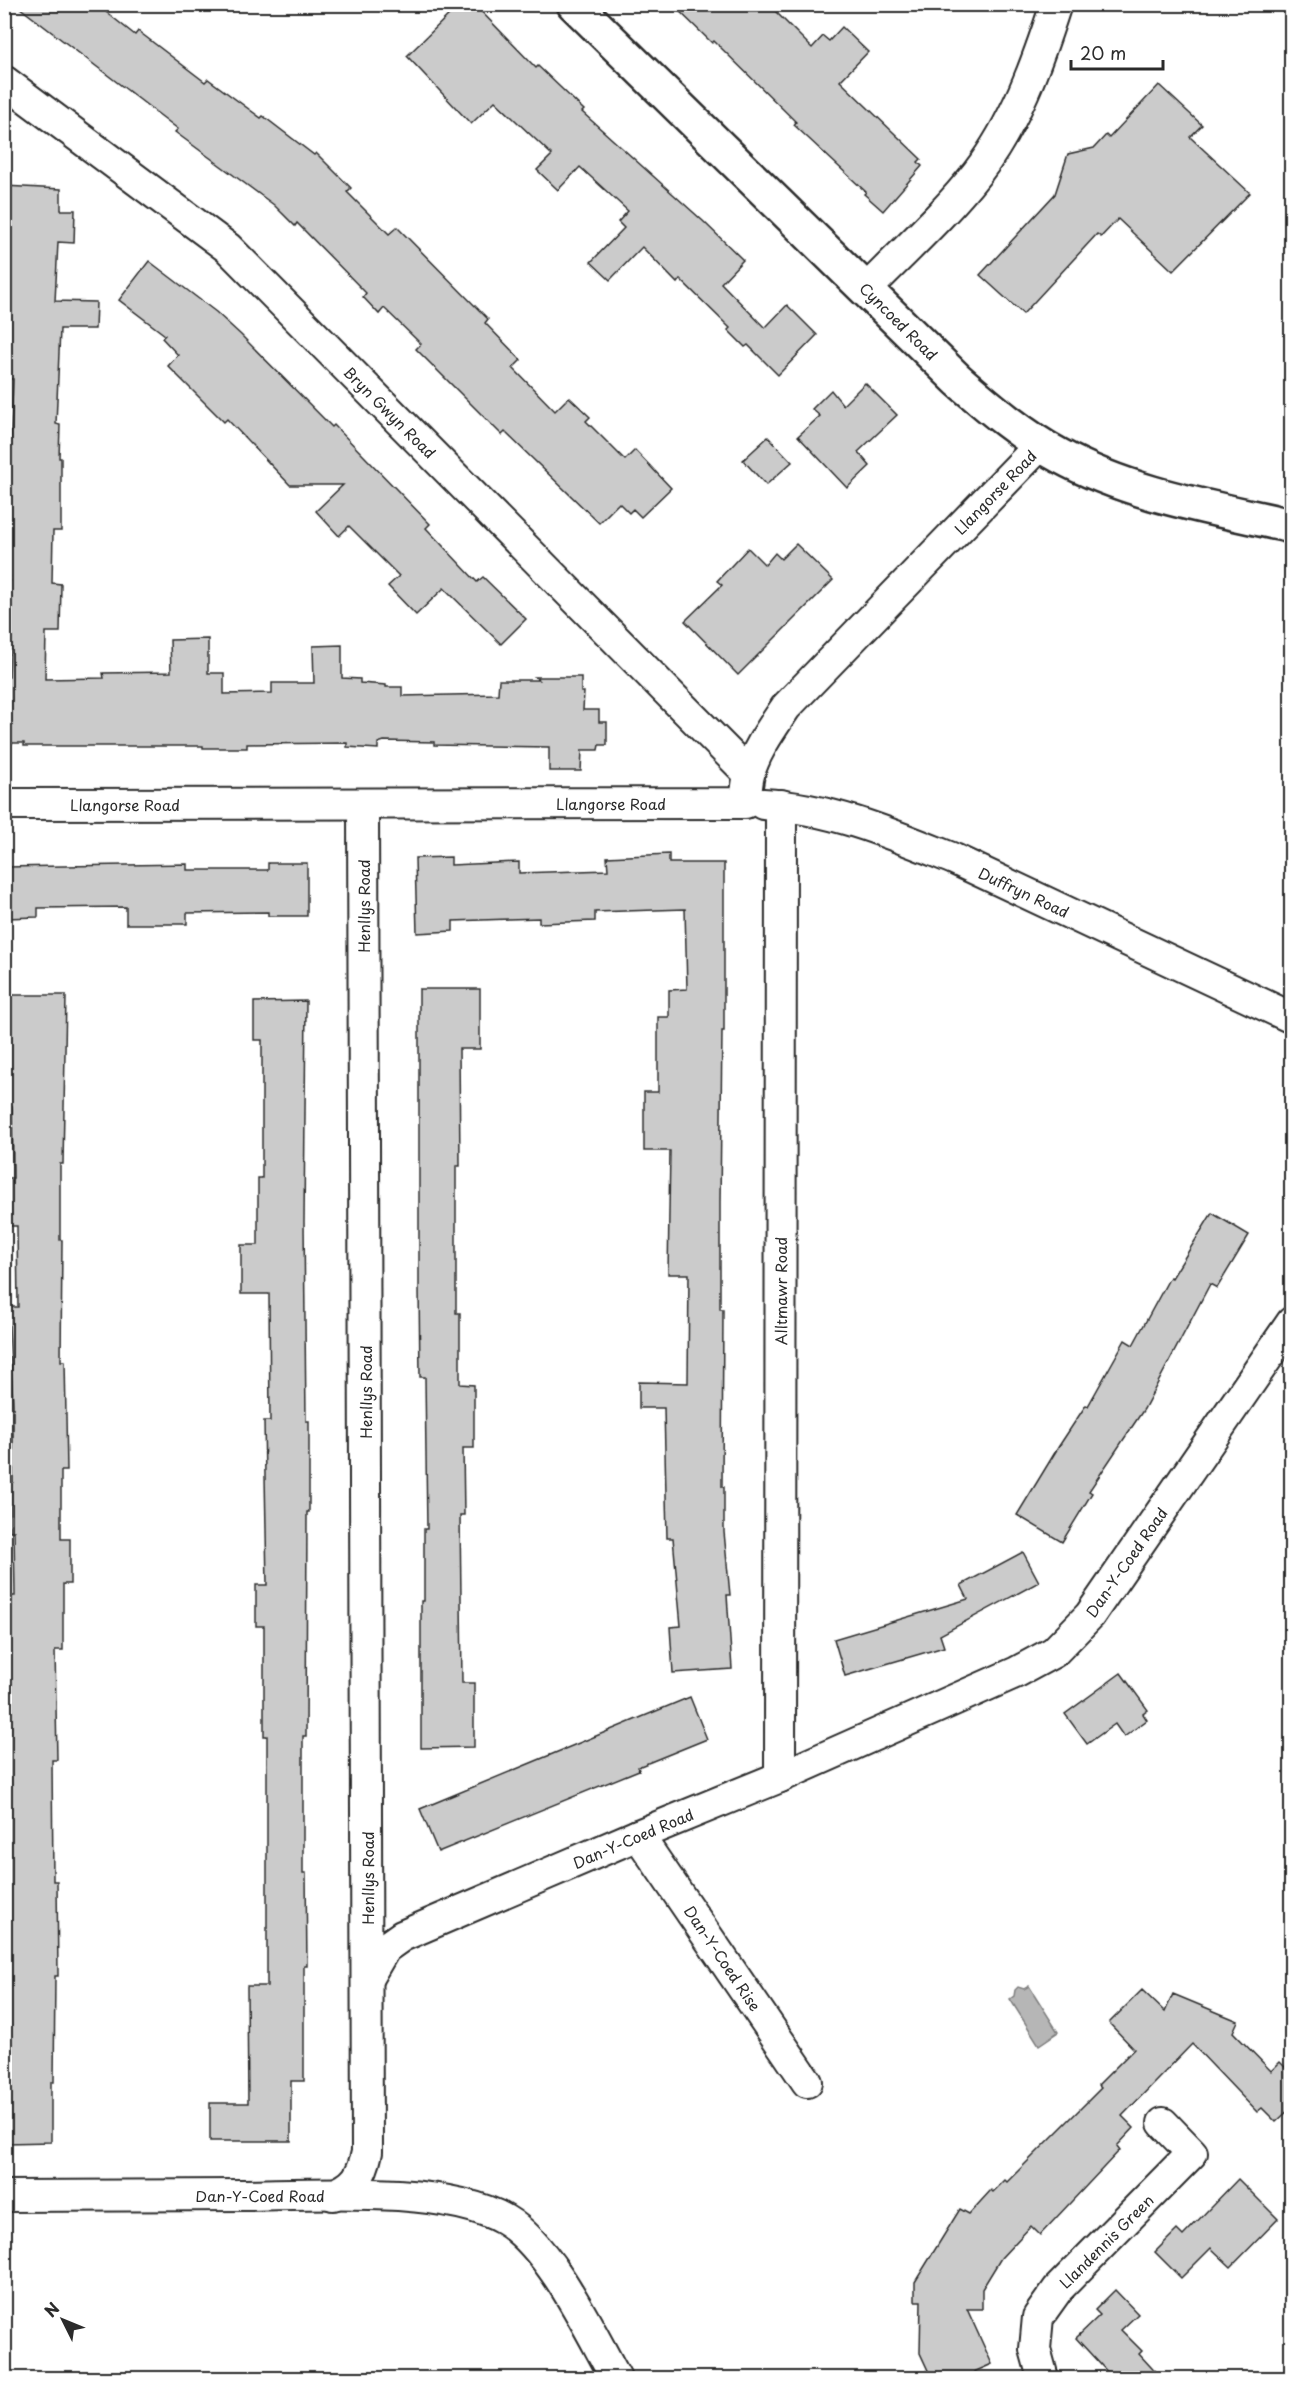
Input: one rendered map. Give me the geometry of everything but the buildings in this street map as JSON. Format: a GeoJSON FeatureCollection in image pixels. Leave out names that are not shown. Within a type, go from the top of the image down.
{"type":"FeatureCollection","features":[{"type":"Feature","properties":{"kind":"street","name":"Cyncoed Road"},"geometry":{"type":"LineString","coordinates":[[574,4],[958,380],[1012,425],[1041,444],[1095,472],[1140,489],[1292,526]]}},
{"type":"Feature","properties":{"kind":"street"},"geometry":{"type":"LineString","coordinates":[[867,289],[951,204],[978,171],[1025,90],[1056,4]]}},
{"type":"Feature","properties":{"kind":"street","name":"Bryn Gwyn Road"},"geometry":{"type":"LineString","coordinates":[[4,81],[134,176],[235,255],[747,789]]}},
{"type":"Feature","properties":{"kind":"street","name":"Llangorse Road"},"geometry":{"type":"LineString","coordinates":[[4,804],[363,804],[747,789],[771,728],[786,707],[1041,444]]}},
{"type":"Feature","properties":{"kind":"street","name":"Duffryn Road"},"geometry":{"type":"LineString","coordinates":[[747,789],[782,805],[806,808],[859,822],[954,859],[1292,1018]]}},
{"type":"Feature","properties":{"kind":"street","name":"Henllys Road"},"geometry":{"type":"LineString","coordinates":[[363,804],[367,1979]]}},
{"type":"Feature","properties":{"kind":"street","name":"Alltmawr Road"},"geometry":{"type":"LineString","coordinates":[[780,1777],[782,805]]}},
{"type":"Feature","properties":{"kind":"street","name":"Dan-Y-Coed Road"},"geometry":{"type":"LineString","coordinates":[[4,2196],[333,2194],[349,2188],[364,2165],[367,2152],[367,1979],[385,1948],[402,1936],[780,1777],[1017,1672],[1054,1652],[1090,1615],[1292,1322]]}},
{"type":"Feature","properties":{"kind":"street","name":"Dan-Y-Coed Rise"},"geometry":{"type":"LineString","coordinates":[[639,1835],[807,2082]]}},
{"type":"Feature","properties":{"kind":"street","name":"Llandennis Green"},"geometry":{"type":"LineString","coordinates":[[1043,2379],[1035,2349],[1038,2317],[1058,2289],[1192,2154],[1163,2123]]}},
{"type":"Feature","properties":{"kind":"street"},"geometry":{"type":"LineString","coordinates":[[333,2194],[455,2202],[481,2209],[506,2221],[533,2244],[554,2271],[616,2379]]}},
{"type":"Feature","properties":{"kind":"shaded area"},"geometry":{"type":"Polygon","coordinates":[[[1029,1986],[1058,2032],[1039,2045],[1010,1999],[1018,1987],[1024,1989],[1029,1986]]]}}]}
